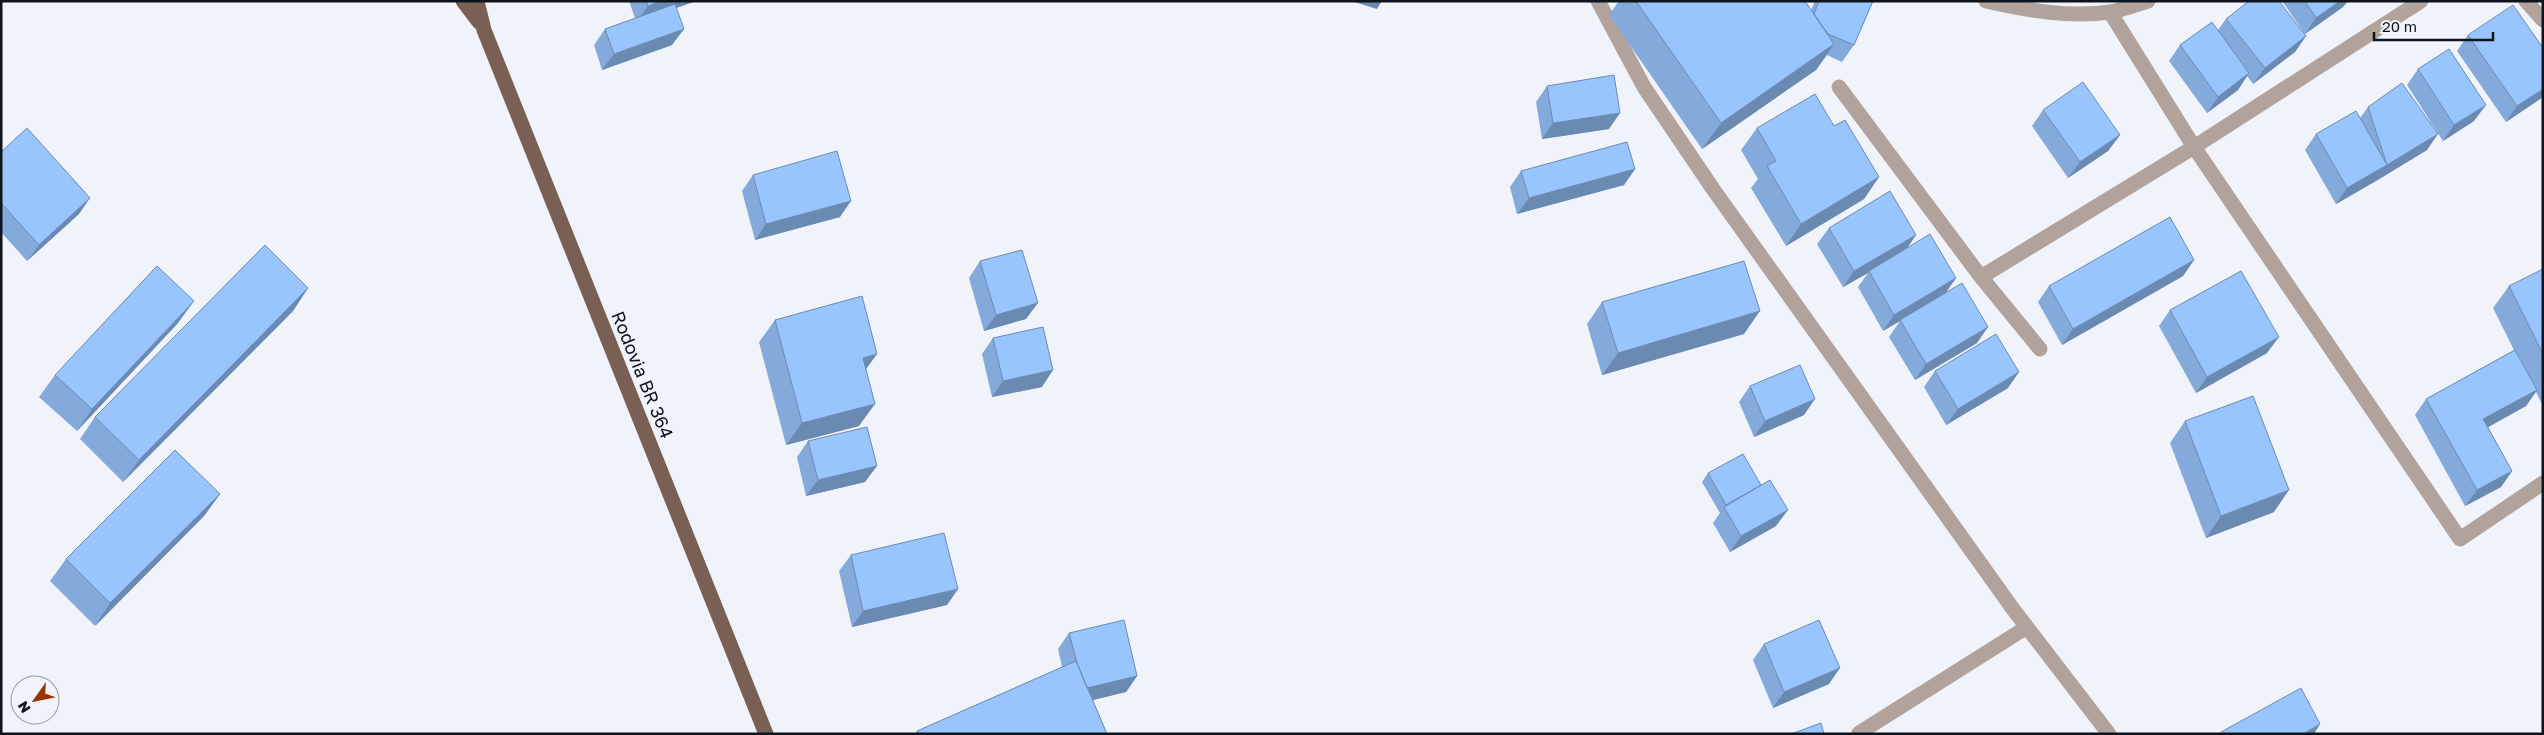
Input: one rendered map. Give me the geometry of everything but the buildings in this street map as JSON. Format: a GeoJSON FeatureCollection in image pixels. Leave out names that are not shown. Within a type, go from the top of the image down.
{"type":"FeatureCollection","features":[{"type":"Feature","properties":{"kind":"main road","name":"Rodovia BR 364"},"geometry":{"type":"LineString","coordinates":[[463,1],[484,30]]}},
{"type":"Feature","properties":{"kind":"main road","name":"Rodovia BR 364"},"geometry":{"type":"LineString","coordinates":[[477,1],[484,30],[766,734]]}},
{"type":"Feature","properties":{"kind":"street"},"geometry":{"type":"LineString","coordinates":[[1598,1],[1644,87],[1713,189],[2027,628],[2109,734]]}},
{"type":"Feature","properties":{"kind":"street"},"geometry":{"type":"LineString","coordinates":[[1986,1],[2014,8],[2074,13],[2110,12],[2148,1]]}},
{"type":"Feature","properties":{"kind":"street"},"geometry":{"type":"LineString","coordinates":[[1981,277],[2194,147],[2421,1]]}},
{"type":"Feature","properties":{"kind":"street"},"geometry":{"type":"LineString","coordinates":[[2526,1],[2543,20]]}},
{"type":"Feature","properties":{"kind":"street"},"geometry":{"type":"LineString","coordinates":[[2110,12],[2194,147],[2460,539],[2543,483]]}},
{"type":"Feature","properties":{"kind":"street"},"geometry":{"type":"LineString","coordinates":[[1839,87],[1981,277],[2040,349]]}},
{"type":"Feature","properties":{"kind":"street"},"geometry":{"type":"LineString","coordinates":[[1859,734],[2027,628]]}}]}
